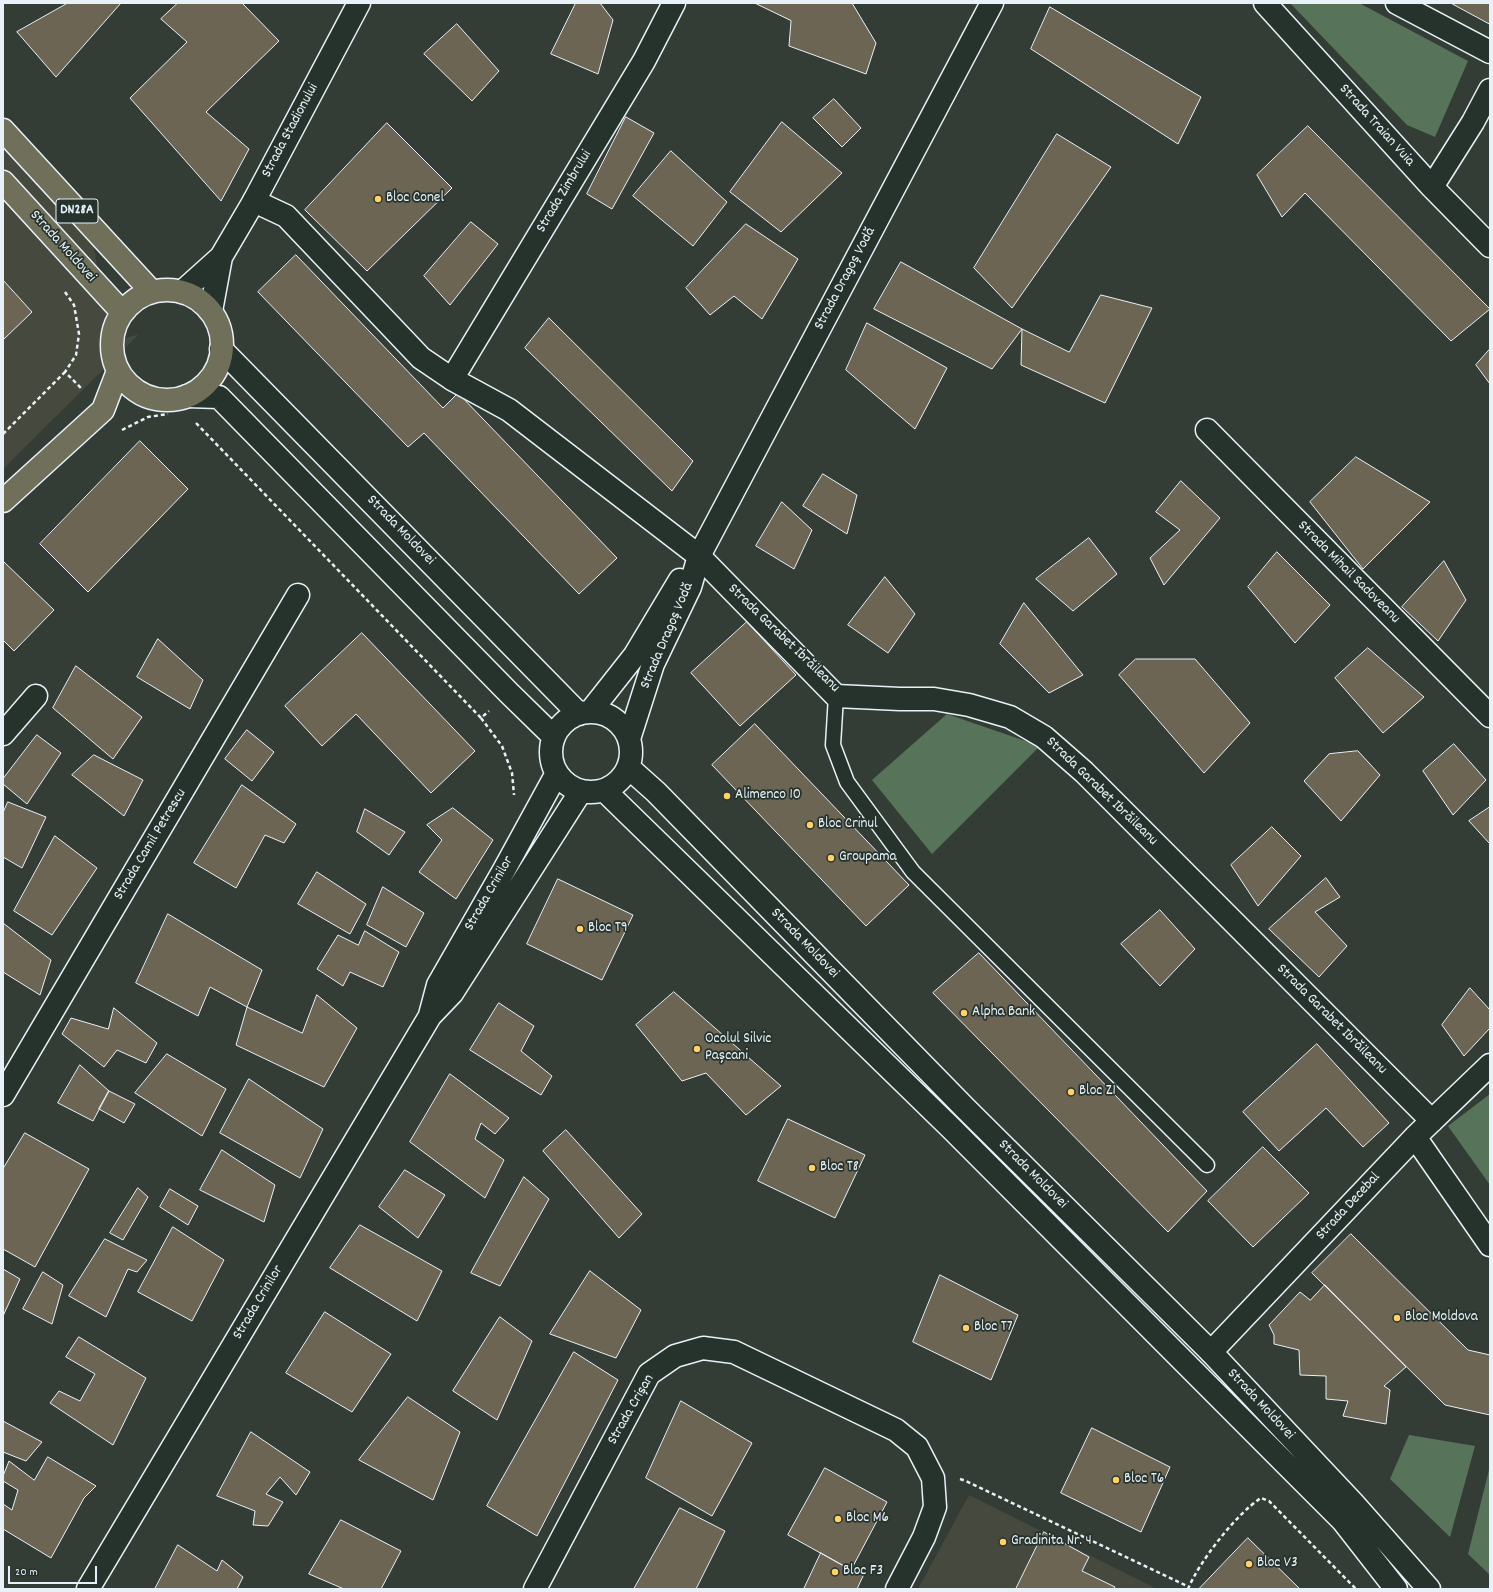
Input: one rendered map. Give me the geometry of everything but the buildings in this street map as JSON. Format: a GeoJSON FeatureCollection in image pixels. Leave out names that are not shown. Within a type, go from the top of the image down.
{"type":"FeatureCollection","features":[{"type":"Feature","properties":{"kind":"main road","name":"Strada Stadionului"},"geometry":{"type":"LineString","coordinates":[[182,292],[221,257],[254,201],[359,3]]}},
{"type":"Feature","properties":{"kind":"main road","name":"Strada Zimbrului"},"geometry":{"type":"LineString","coordinates":[[452,379],[644,61],[674,3]]}},
{"type":"Feature","properties":{"kind":"main road","name":"Strada Dragoș Vodă"},"geometry":{"type":"LineString","coordinates":[[584,713],[634,655],[679,581],[699,556],[992,3]]}},
{"type":"Feature","properties":{"kind":"main road","name":"Strada Traian Vuia"},"geometry":{"type":"LineString","coordinates":[[1265,3],[1432,187],[1490,246]]}},
{"type":"Feature","properties":{"kind":"main road"},"geometry":{"type":"LineString","coordinates":[[1397,3],[1490,52]]}},
{"type":"Feature","properties":{"kind":"main road"},"geometry":{"type":"LineString","coordinates":[[1432,187],[1473,122],[1490,90]]}},
{"type":"Feature","properties":{"kind":"main road","name":"DN28A"},"geometry":{"type":"LineString","coordinates":[[3,130],[152,292]]}},
{"type":"Feature","properties":{"kind":"main road","name":"Strada Moldovei"},"geometry":{"type":"LineString","coordinates":[[3,182],[122,312]]}},
{"type":"Feature","properties":{"kind":"main road","name":"Strada Garabet Ibrăileanu"},"geometry":{"type":"LineString","coordinates":[[254,201],[286,216],[421,358],[452,379],[509,410],[699,556],[836,696],[934,699],[969,705],[1010,717],[1044,737],[1084,772],[1432,1121]]}},
{"type":"Feature","properties":{"kind":"main road","name":"Strada Stadionului"},"geometry":{"type":"LineString","coordinates":[[211,311],[221,257]]}},
{"type":"Feature","properties":{"kind":"main road"},"geometry":{"type":"LineString","coordinates":[[187,396],[196,391],[211,378],[216,369],[222,339],[218,324],[211,311],[203,302],[182,292],[166,289],[152,292],[134,300],[122,312],[114,327],[111,343],[113,358],[118,371],[129,385],[144,395],[158,399],[173,399],[187,396],[220,397],[508,693],[554,737]]}},
{"type":"Feature","properties":{"kind":"main road","name":"Strada Moldovei"},"geometry":{"type":"LineString","coordinates":[[221,349],[584,713]]}},
{"type":"Feature","properties":{"kind":"main road"},"geometry":{"type":"LineString","coordinates":[[103,410],[118,371]]}},
{"type":"Feature","properties":{"kind":"main road"},"geometry":{"type":"LineString","coordinates":[[3,501],[103,410],[144,395]]}},
{"type":"Feature","properties":{"kind":"main road","name":"Strada Mihail Sadoveanu"},"geometry":{"type":"LineString","coordinates":[[1207,430],[1490,716]]}},
{"type":"Feature","properties":{"kind":"main road","name":"Strada Dragoș Vodă"},"geometry":{"type":"LineString","coordinates":[[629,739],[653,664],[690,587],[699,556]]}},
{"type":"Feature","properties":{"kind":"main road","name":"Strada Camil Petrescu"},"geometry":{"type":"LineString","coordinates":[[3,1094],[298,595]]}},
{"type":"Feature","properties":{"kind":"main road"},"geometry":{"type":"LineString","coordinates":[[3,734],[36,696]]}},
{"type":"Feature","properties":{"kind":"main road"},"geometry":{"type":"LineString","coordinates":[[584,713],[601,713],[612,717],[625,730],[629,739],[631,749],[628,767],[619,781],[604,790],[592,792],[581,791],[570,786],[557,773],[551,755],[554,737],[564,722],[584,713]]}},
{"type":"Feature","properties":{"kind":"main road","name":"Strada Moldovei"},"geometry":{"type":"LineString","coordinates":[[628,767],[661,798],[965,1108],[1211,1352],[1352,1503],[1429,1589]]}},
{"type":"Feature","properties":{"kind":"main road","name":"Strada Crinilor"},"geometry":{"type":"LineString","coordinates":[[430,1016],[438,985],[504,870],[557,773]]}},
{"type":"Feature","properties":{"kind":"main road","name":"Strada Moldovei"},"geometry":{"type":"LineString","coordinates":[[604,790],[951,1128],[1258,1435],[1343,1521],[1396,1589]]}},
{"type":"Feature","properties":{"kind":"main road","name":"Strada Crinilor"},"geometry":{"type":"LineString","coordinates":[[88,1589],[430,1016],[452,993],[581,791]]}},
{"type":"Feature","properties":{"kind":"main road","name":"Strada Decebal"},"geometry":{"type":"LineString","coordinates":[[1211,1352],[1415,1137],[1490,1065]]}},
{"type":"Feature","properties":{"kind":"main road"},"geometry":{"type":"LineString","coordinates":[[1415,1137],[1490,1245]]}},
{"type":"Feature","properties":{"kind":"main road","name":"Strada Crișan"},"geometry":{"type":"LineString","coordinates":[[535,1589],[649,1374],[675,1356],[703,1348],[734,1352],[896,1430],[917,1446],[933,1478]]}},
{"type":"Feature","properties":{"kind":"main road"},"geometry":{"type":"LineString","coordinates":[[897,1589],[924,1537],[935,1507],[933,1478]]}},
{"type":"Feature","properties":{"kind":"lane"},"geometry":{"type":"LineString","coordinates":[[836,696],[833,744],[847,782],[913,872],[1207,1166]]}},
{"type":"Feature","properties":{"kind":"path"},"geometry":{"type":"LineString","coordinates":[[3,434],[65,372],[76,355],[79,334],[74,305],[60,286]]}},
{"type":"Feature","properties":{"kind":"path"},"geometry":{"type":"LineString","coordinates":[[65,372],[83,390]]}},
{"type":"Feature","properties":{"kind":"path"},"geometry":{"type":"LineString","coordinates":[[220,397],[195,421],[481,718],[502,746],[512,773],[514,795],[513,802]]}},
{"type":"Feature","properties":{"kind":"path"},"geometry":{"type":"LineString","coordinates":[[103,410],[122,430],[148,417],[163,414],[174,414]]}},
{"type":"Feature","properties":{"kind":"path"},"geometry":{"type":"LineString","coordinates":[[481,718],[508,693]]}},
{"type":"Feature","properties":{"kind":"path"},"geometry":{"type":"LineString","coordinates":[[933,1478],[952,1478],[966,1481],[1189,1588],[1201,1565],[1227,1530],[1253,1503],[1260,1498],[1269,1501],[1356,1589]]}},
{"type":"Feature","properties":{"kind":"shaded area"},"geometry":{"type":"Polygon","coordinates":[[[3,146],[92,237],[111,343],[139,334],[3,469],[3,146]]]}},
{"type":"Feature","properties":{"kind":"shaded area","name":"Gradinita Nr. 4"},"geometry":{"type":"Polygon","coordinates":[[[969,1495],[1157,1589],[918,1589],[969,1495]]]}},
{"type":"Feature","properties":{"kind":"green space"},"geometry":{"type":"Polygon","coordinates":[[[1290,3],[1359,3],[1468,61],[1435,137],[1407,125],[1290,3]]]}},
{"type":"Feature","properties":{"kind":"green space"},"geometry":{"type":"Polygon","coordinates":[[[947,714],[1040,746],[932,854],[872,780],[947,714]]]}},
{"type":"Feature","properties":{"kind":"green space"},"geometry":{"type":"Polygon","coordinates":[[[1490,1094],[1490,1185],[1448,1126],[1490,1094]]]}},
{"type":"Feature","properties":{"kind":"green space"},"geometry":{"type":"Polygon","coordinates":[[[1409,1435],[1475,1446],[1450,1537],[1390,1479],[1409,1435]]]}},
{"type":"Feature","properties":{"kind":"green space"},"geometry":{"type":"Polygon","coordinates":[[[1490,1466],[1490,1575],[1468,1554],[1490,1466]]]}},
{"type":"Feature","properties":{"kind":"place","name":"Bloc Conel"},"geometry":{"type":"Point","coordinates":[378,199]}},
{"type":"Feature","properties":{"kind":"place","name":"Alimenco 10"},"geometry":{"type":"Point","coordinates":[727,796]}},
{"type":"Feature","properties":{"kind":"place","name":"Bloc Crinul"},"geometry":{"type":"Point","coordinates":[810,825]}},
{"type":"Feature","properties":{"kind":"place","name":"Groupama"},"geometry":{"type":"Point","coordinates":[831,858]}},
{"type":"Feature","properties":{"kind":"place","name":"Bloc T9"},"geometry":{"type":"Point","coordinates":[580,929]}},
{"type":"Feature","properties":{"kind":"place","name":"Alpha Bank"},"geometry":{"type":"Point","coordinates":[964,1013]}},
{"type":"Feature","properties":{"kind":"place","name":"Ocolul Silvic Pașcani"},"geometry":{"type":"Point","coordinates":[697,1049]}},
{"type":"Feature","properties":{"kind":"place","name":"Bloc Z1"},"geometry":{"type":"Point","coordinates":[1071,1092]}},
{"type":"Feature","properties":{"kind":"place","name":"Bloc T8"},"geometry":{"type":"Point","coordinates":[812,1168]}},
{"type":"Feature","properties":{"kind":"place","name":"Bloc Moldova"},"geometry":{"type":"Point","coordinates":[1397,1318]}},
{"type":"Feature","properties":{"kind":"place","name":"Bloc T7"},"geometry":{"type":"Point","coordinates":[966,1328]}},
{"type":"Feature","properties":{"kind":"place","name":"Bloc T6"},"geometry":{"type":"Point","coordinates":[1116,1480]}},
{"type":"Feature","properties":{"kind":"place","name":"Bloc M6"},"geometry":{"type":"Point","coordinates":[838,1519]}},
{"type":"Feature","properties":{"kind":"place","name":"Gradinita Nr. 4"},"geometry":{"type":"Point","coordinates":[1003,1542]}},
{"type":"Feature","properties":{"kind":"place","name":"Bloc V3"},"geometry":{"type":"Point","coordinates":[1249,1564]}},
{"type":"Feature","properties":{"kind":"place","name":"Bloc F3"},"geometry":{"type":"Point","coordinates":[835,1572]}}]}
